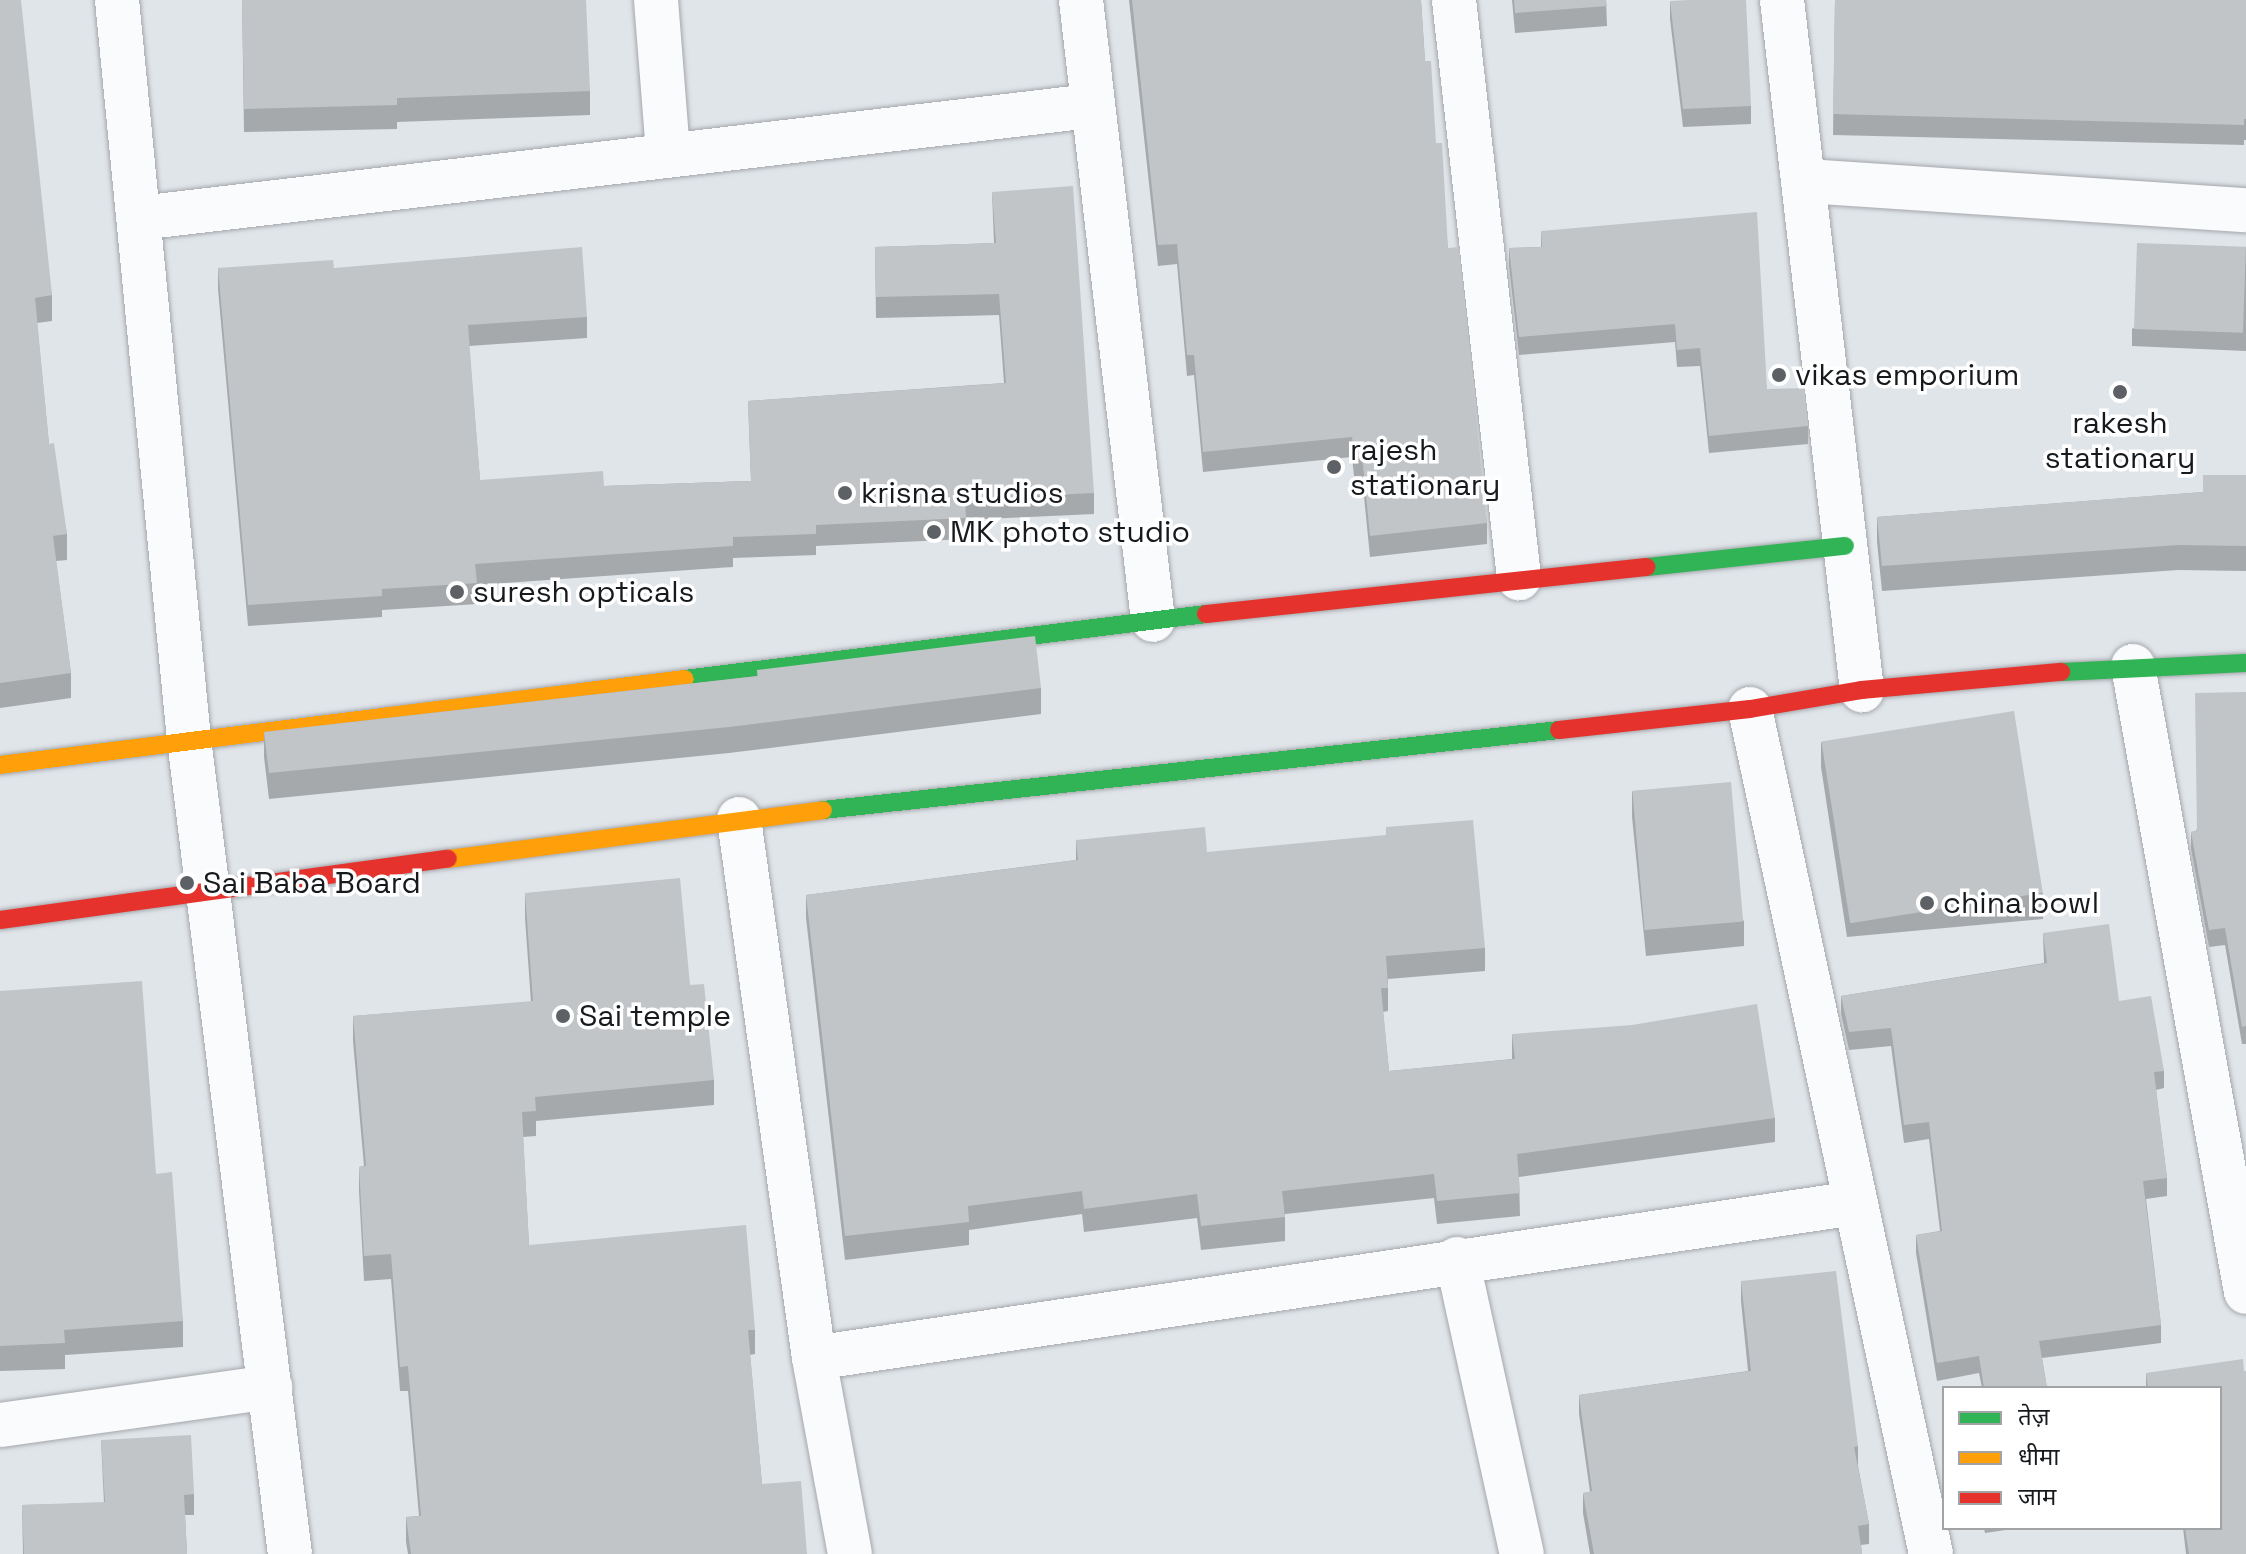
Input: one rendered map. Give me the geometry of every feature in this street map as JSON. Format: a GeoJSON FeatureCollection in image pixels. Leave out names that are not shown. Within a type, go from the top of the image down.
{"type":"FeatureCollection","features":[{"type":"Feature","properties":{"kind":"street"},"geometry":{"type":"LineString","coordinates":[[117,0],[189,739],[211,890],[290,1554]]}},
{"type":"Feature","properties":{"kind":"street"},"geometry":{"type":"LineString","coordinates":[[656,0],[668,153]]}},
{"type":"Feature","properties":{"kind":"street"},"geometry":{"type":"LineString","coordinates":[[1081,0],[1153,620]]}},
{"type":"Feature","properties":{"kind":"street"},"geometry":{"type":"LineString","coordinates":[[1454,0],[1519,578]]}},
{"type":"Feature","properties":{"kind":"street"},"geometry":{"type":"LineString","coordinates":[[1782,0],[1806,181],[1862,690]]}},
{"type":"Feature","properties":{"kind":"street"},"geometry":{"type":"LineString","coordinates":[[140,218],[668,153],[1091,106]]}},
{"type":"Feature","properties":{"kind":"street"},"geometry":{"type":"LineString","coordinates":[[1806,181],[2246,210]]}},
{"type":"Feature","properties":{"kind":"street"},"geometry":{"type":"LineString","coordinates":[[0,765],[1153,620],[1519,578],[1845,546]]}},
{"type":"Feature","properties":{"kind":"street"},"geometry":{"type":"LineString","coordinates":[[0,920],[739,819],[1750,709],[1862,690],[2133,666],[2246,663]]}},
{"type":"Feature","properties":{"kind":"street"},"geometry":{"type":"LineString","coordinates":[[2133,666],[2246,1292]]}},
{"type":"Feature","properties":{"kind":"street"},"geometry":{"type":"LineString","coordinates":[[1750,709],[1931,1554]]}},
{"type":"Feature","properties":{"kind":"street"},"geometry":{"type":"LineString","coordinates":[[739,819],[814,1358],[850,1554]]}},
{"type":"Feature","properties":{"kind":"street"},"geometry":{"type":"LineString","coordinates":[[814,1358],[1457,1259],[1855,1203]]}},
{"type":"Feature","properties":{"kind":"street"},"geometry":{"type":"LineString","coordinates":[[1457,1259],[1522,1554]]}},
{"type":"Feature","properties":{"kind":"street"},"geometry":{"type":"LineString","coordinates":[[0,1425],[270,1387]]}},
{"type":"Feature","properties":{"kind":"building"},"geometry":{"type":"Polygon","coordinates":[[[0,0],[21,0],[52,295],[35,298],[49,444],[54,443],[67,534],[53,536],[71,673],[0,683],[0,0]]]}},
{"type":"Feature","properties":{"kind":"building"},"geometry":{"type":"Polygon","coordinates":[[[242,0],[586,0],[590,91],[397,98],[397,105],[244,109],[242,0]]]}},
{"type":"Feature","properties":{"kind":"building"},"geometry":{"type":"Polygon","coordinates":[[[1132,0],[1421,0],[1425,61],[1431,61],[1436,143],[1442,143],[1448,248],[1459,247],[1487,523],[1370,536],[1362,455],[1354,456],[1352,437],[1203,452],[1194,355],[1187,355],[1177,244],[1158,245],[1132,0]]]}},
{"type":"Feature","properties":{"kind":"building"},"geometry":{"type":"Polygon","coordinates":[[[1514,0],[1606,0],[1607,6],[1515,13],[1514,0]]]}},
{"type":"Feature","properties":{"kind":"building"},"geometry":{"type":"Polygon","coordinates":[[[1746,0],[1751,106],[1683,109],[1670,1],[1746,0]]]}},
{"type":"Feature","properties":{"kind":"building"},"geometry":{"type":"Polygon","coordinates":[[[1835,0],[2246,0],[2246,119],[2244,125],[1833,114],[1835,0]]]}},
{"type":"Feature","properties":{"kind":"building"},"geometry":{"type":"Polygon","coordinates":[[[1073,186],[1094,493],[965,499],[966,518],[816,525],[816,534],[733,537],[733,546],[475,564],[477,583],[382,589],[382,596],[248,605],[218,268],[333,260],[334,268],[582,247],[587,317],[468,325],[480,480],[603,471],[604,486],[751,481],[748,401],[1006,383],[999,294],[876,297],[875,247],[996,243],[992,192],[1073,186]]]}},
{"type":"Feature","properties":{"kind":"building"},"geometry":{"type":"Polygon","coordinates":[[[1757,212],[1767,389],[1804,388],[1808,426],[1709,436],[1700,348],[1677,350],[1675,324],[1519,337],[1509,248],[1542,247],[1541,231],[1757,212]]]}},
{"type":"Feature","properties":{"kind":"building"},"geometry":{"type":"Polygon","coordinates":[[[2137,243],[2246,247],[2243,333],[2134,329],[2137,243]]]}},
{"type":"Feature","properties":{"kind":"building"},"geometry":{"type":"Polygon","coordinates":[[[2203,475],[2246,475],[2246,546],[2178,545],[1882,566],[1877,517],[2203,492],[2203,475]]]}},
{"type":"Feature","properties":{"kind":"building"},"geometry":{"type":"Polygon","coordinates":[[[1035,636],[1041,688],[729,727],[269,773],[264,732],[758,676],[757,670],[1035,636]]]}},
{"type":"Feature","properties":{"kind":"building"},"geometry":{"type":"Polygon","coordinates":[[[2246,692],[2246,1026],[2242,1027],[2225,928],[2209,930],[2191,832],[2197,831],[2195,693],[2246,692]]]}},
{"type":"Feature","properties":{"kind":"building"},"geometry":{"type":"Polygon","coordinates":[[[2014,711],[2043,893],[1850,923],[1821,742],[2014,711]]]}},
{"type":"Feature","properties":{"kind":"building"},"geometry":{"type":"Polygon","coordinates":[[[1731,782],[1743,921],[1645,930],[1632,791],[1731,782]]]}},
{"type":"Feature","properties":{"kind":"building"},"geometry":{"type":"Polygon","coordinates":[[[1473,820],[1485,948],[1386,956],[1388,988],[1381,988],[1389,1071],[1515,1059],[1512,1034],[1632,1025],[1757,1004],[1775,1118],[1517,1154],[1520,1193],[1437,1201],[1434,1174],[1282,1191],[1285,1217],[1201,1226],[1197,1194],[1084,1209],[1082,1191],[968,1206],[969,1222],[845,1236],[806,895],[1078,860],[1076,840],[1205,827],[1207,852],[1386,835],[1386,827],[1473,820]]]}},
{"type":"Feature","properties":{"kind":"building"},"geometry":{"type":"Polygon","coordinates":[[[680,878],[690,985],[704,984],[714,1080],[535,1097],[536,1111],[522,1112],[529,1245],[746,1225],[755,1330],[748,1330],[762,1484],[801,1481],[807,1554],[411,1554],[406,1517],[421,1516],[408,1366],[400,1367],[391,1254],[364,1256],[359,1167],[366,1166],[353,1016],[533,1001],[525,893],[680,878]]]}},
{"type":"Feature","properties":{"kind":"building"},"geometry":{"type":"Polygon","coordinates":[[[2109,924],[2119,1001],[2151,996],[2164,1071],[2154,1072],[2167,1178],[2143,1181],[2161,1325],[2039,1341],[2047,1386],[1984,1386],[1979,1356],[1937,1363],[1916,1235],[1942,1231],[1929,1122],[1904,1125],[1891,1028],[1849,1032],[1841,996],[2047,963],[2043,933],[2109,924]]]}},
{"type":"Feature","properties":{"kind":"building"},"geometry":{"type":"Polygon","coordinates":[[[142,981],[156,1174],[172,1172],[183,1321],[64,1330],[65,1343],[0,1346],[0,991],[142,981]]]}},
{"type":"Feature","properties":{"kind":"building"},"geometry":{"type":"Polygon","coordinates":[[[1836,1271],[1858,1446],[1854,1447],[1869,1524],[1858,1526],[1862,1554],[1594,1554],[1583,1493],[1592,1491],[1579,1395],[1751,1371],[1741,1281],[1836,1271]]]}},
{"type":"Feature","properties":{"kind":"building"},"geometry":{"type":"Polygon","coordinates":[[[2243,1359],[2246,1371],[2246,1554],[2189,1554],[2185,1530],[2222,1530],[2222,1386],[2148,1386],[2146,1373],[2243,1359]]]}},
{"type":"Feature","properties":{"kind":"building"},"geometry":{"type":"Polygon","coordinates":[[[191,1435],[194,1494],[184,1495],[187,1554],[24,1554],[22,1505],[105,1502],[101,1440],[191,1435]]]}},
{"type":"Feature","properties":{"kind":"traffic: fast"},"geometry":{"type":"LineString","coordinates":[[1647,567],[1845,546]]}},
{"type":"Feature","properties":{"kind":"traffic: fast"},"geometry":{"type":"LineString","coordinates":[[685,679],[1206,614]]}},
{"type":"Feature","properties":{"kind":"traffic: fast"},"geometry":{"type":"LineString","coordinates":[[2061,672],[2246,663]]}},
{"type":"Feature","properties":{"kind":"traffic: fast"},"geometry":{"type":"LineString","coordinates":[[823,810],[1559,730]]}},
{"type":"Feature","properties":{"kind":"traffic: slow"},"geometry":{"type":"LineString","coordinates":[[0,765],[685,679]]}},
{"type":"Feature","properties":{"kind":"traffic: slow"},"geometry":{"type":"LineString","coordinates":[[448,859],[823,810]]}},
{"type":"Feature","properties":{"kind":"traffic: jam"},"geometry":{"type":"LineString","coordinates":[[1206,614],[1647,567]]}},
{"type":"Feature","properties":{"kind":"traffic: jam"},"geometry":{"type":"LineString","coordinates":[[1559,730],[1750,709],[1862,690],[2061,672]]}},
{"type":"Feature","properties":{"kind":"traffic: jam"},"geometry":{"type":"LineString","coordinates":[[0,920],[448,859]]}},
{"type":"Feature","properties":{"kind":"place","name":"vikas emporium"},"geometry":{"type":"Point","coordinates":[1779,375]}},
{"type":"Feature","properties":{"kind":"place","name":"rakesh stationary"},"geometry":{"type":"Point","coordinates":[2120,392]}},
{"type":"Feature","properties":{"kind":"place","name":"rajesh stationary"},"geometry":{"type":"Point","coordinates":[1334,467]}},
{"type":"Feature","properties":{"kind":"place","name":"krisna studios"},"geometry":{"type":"Point","coordinates":[845,493]}},
{"type":"Feature","properties":{"kind":"place","name":"MK photo studio"},"geometry":{"type":"Point","coordinates":[934,532]}},
{"type":"Feature","properties":{"kind":"place","name":"suresh opticals"},"geometry":{"type":"Point","coordinates":[457,592]}},
{"type":"Feature","properties":{"kind":"place","name":"Sai Baba Board"},"geometry":{"type":"Point","coordinates":[187,883]}},
{"type":"Feature","properties":{"kind":"place","name":"china bowl"},"geometry":{"type":"Point","coordinates":[1927,903]}},
{"type":"Feature","properties":{"kind":"place","name":"Sai temple"},"geometry":{"type":"Point","coordinates":[563,1016]}}]}
